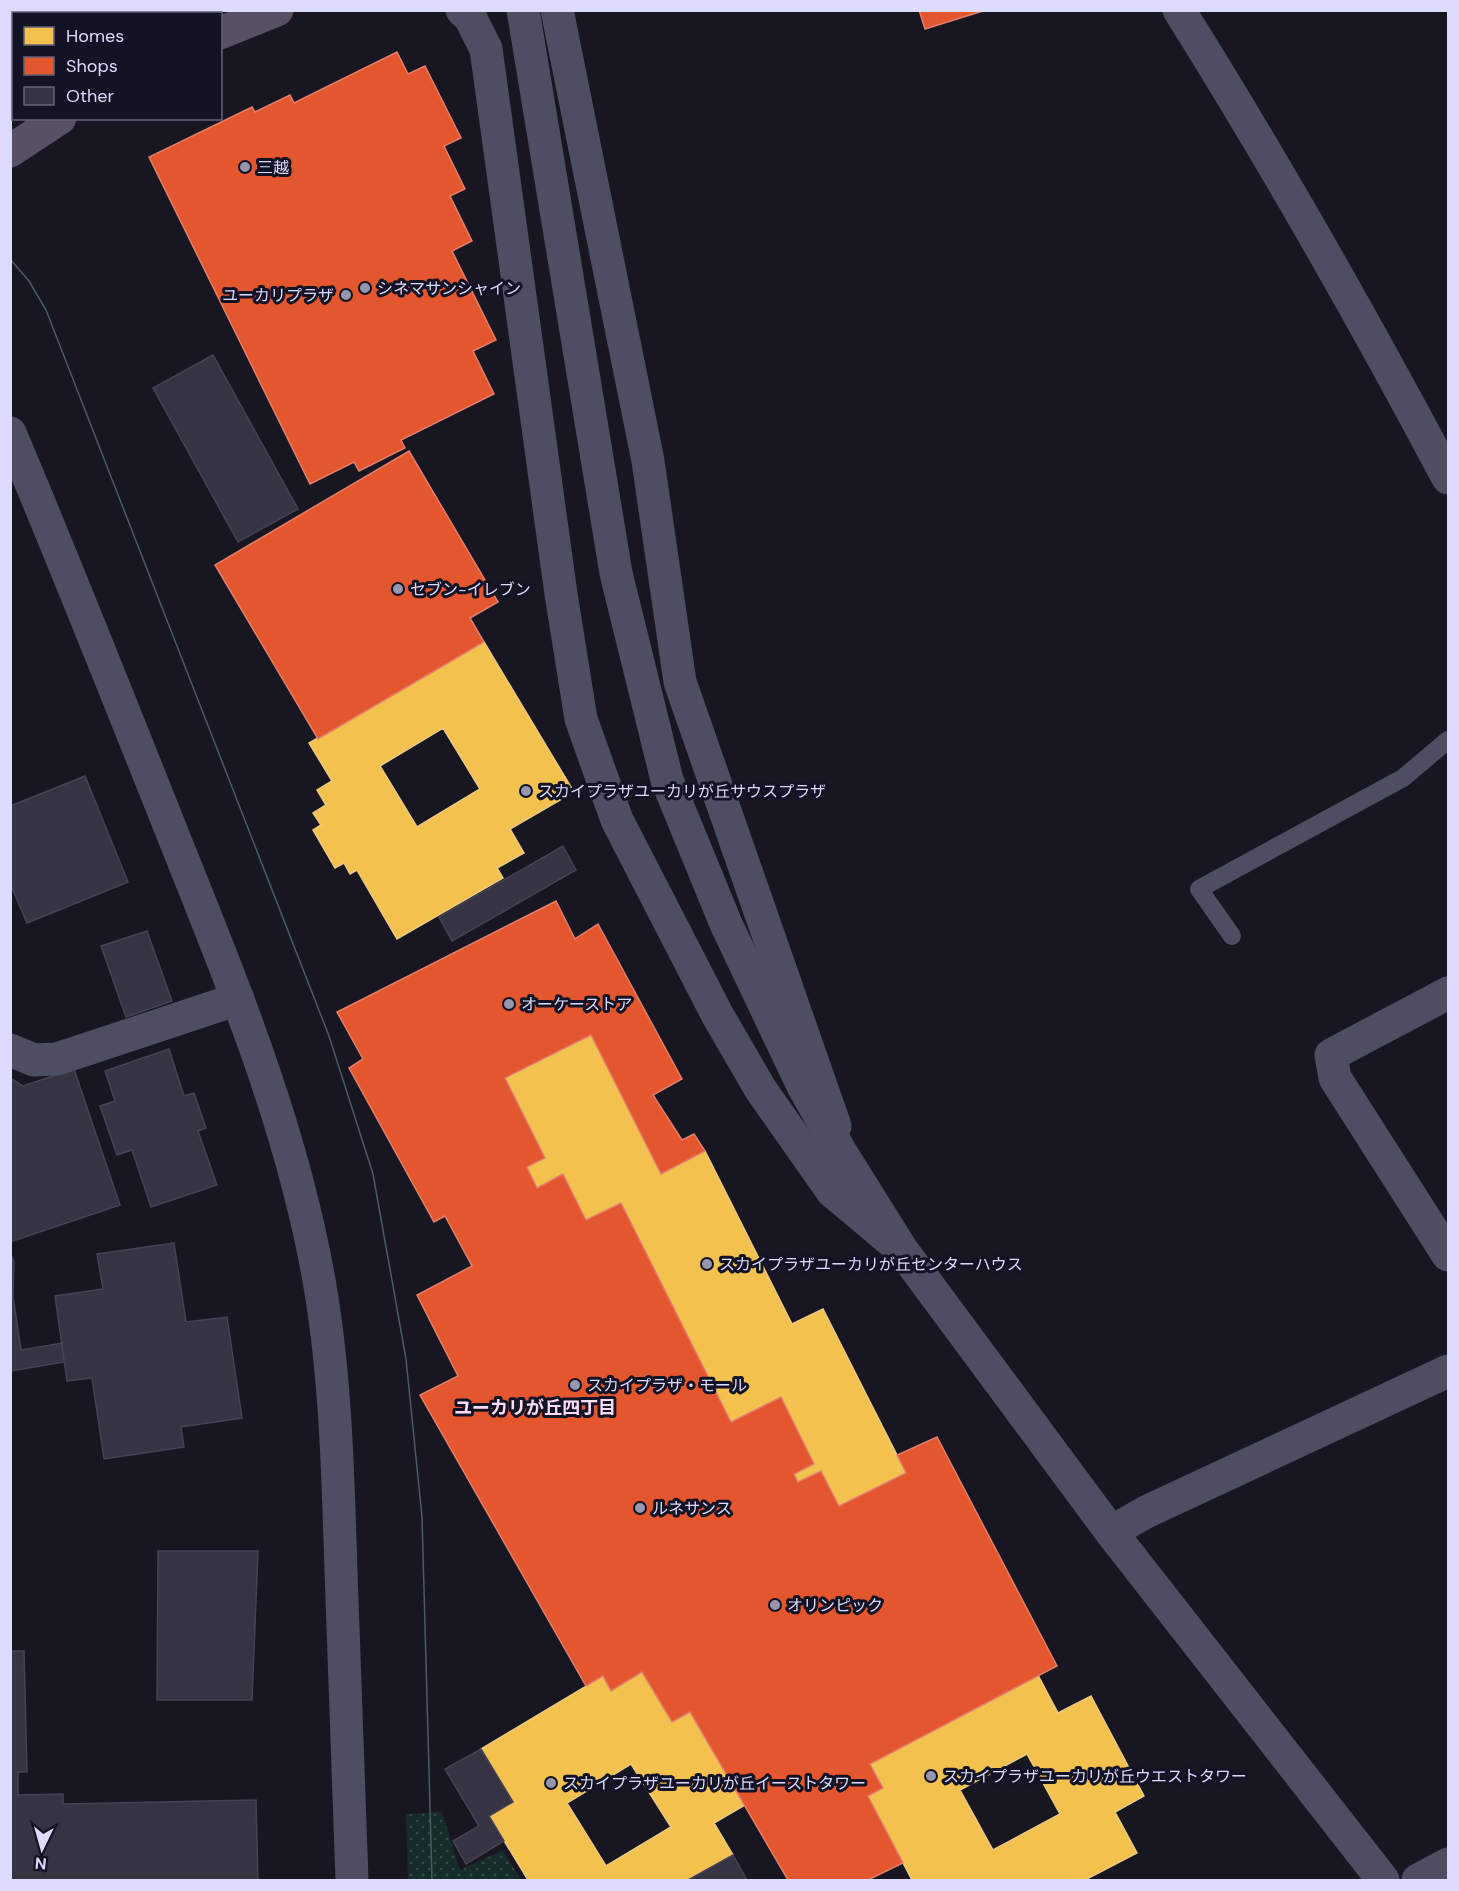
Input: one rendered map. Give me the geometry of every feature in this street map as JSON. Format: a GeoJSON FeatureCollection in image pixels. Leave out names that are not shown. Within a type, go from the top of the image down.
{"type":"FeatureCollection","features":[{"type":"Feature","properties":{"kind":"highway"},"geometry":{"type":"LineString","coordinates":[[222,32],[268,12]]}},
{"type":"Feature","properties":{"kind":"highway"},"geometry":{"type":"LineString","coordinates":[[10,151],[57,120]]}},
{"type":"Feature","properties":{"kind":"street"},"geometry":{"type":"LineString","coordinates":[[462,10],[470,16],[486,49],[561,594],[581,719],[617,820],[718,1016],[761,1090],[832,1191],[902,1250]]}},
{"type":"Feature","properties":{"kind":"street"},"geometry":{"type":"LineString","coordinates":[[523,10],[616,573],[667,780],[726,924],[803,1086],[840,1151],[902,1250],[1111,1532],[1383,1881]]}},
{"type":"Feature","properties":{"kind":"street"},"geometry":{"type":"LineString","coordinates":[[557,10],[648,461],[680,682],[838,1133],[840,1151]]}},
{"type":"Feature","properties":{"kind":"street"},"geometry":{"type":"LineString","coordinates":[[1179,10],[1245,115],[1380,350],[1449,478]]}},
{"type":"Feature","properties":{"kind":"street"},"geometry":{"type":"LineString","coordinates":[[10,433],[57,544],[238,999],[278,1113],[303,1206],[321,1292],[332,1383],[338,1475],[352,1881]]}},
{"type":"Feature","properties":{"kind":"street"},"geometry":{"type":"LineString","coordinates":[[1449,993],[1331,1054],[1335,1078],[1449,1255]]}},
{"type":"Feature","properties":{"kind":"street"},"geometry":{"type":"LineString","coordinates":[[10,1050],[34,1060],[57,1059],[238,999]]}},
{"type":"Feature","properties":{"kind":"street"},"geometry":{"type":"LineString","coordinates":[[1111,1532],[1146,1512],[1449,1371]]}},
{"type":"Feature","properties":{"kind":"street"},"geometry":{"type":"LineString","coordinates":[[1418,1881],[1449,1864]]}},
{"type":"Feature","properties":{"kind":"lane"},"geometry":{"type":"LineString","coordinates":[[1232,936],[1199,889],[1403,778],[1449,740]]}},
{"type":"Feature","properties":{"kind":"green space"},"geometry":{"type":"Polygon","coordinates":[[[442,1812],[460,1870],[503,1850],[521,1880],[408,1880],[406,1814],[442,1812]]]}},
{"type":"Feature","properties":{"kind":"building: Homes","name":"スカイプラザユーカリが丘サウスプラザ"},"geometry":{"type":"Polygon","coordinates":[[[484,642],[574,792],[510,829],[524,853],[497,868],[503,878],[397,939],[357,870],[350,874],[344,863],[335,868],[313,830],[321,825],[313,813],[326,805],[317,790],[332,781],[309,743],[484,642]],[[443,728],[380,766],[417,827],[480,789],[443,728]]]}},
{"type":"Feature","properties":{"kind":"building: Homes","name":"スカイプラザユーカリが丘センターハウス"},"geometry":{"type":"Polygon","coordinates":[[[591,1035],[661,1174],[705,1151],[792,1324],[823,1309],[906,1473],[839,1506],[821,1471],[798,1482],[794,1474],[814,1464],[781,1397],[731,1422],[621,1203],[586,1220],[563,1174],[537,1188],[527,1167],[545,1158],[505,1078],[591,1035]]]}},
{"type":"Feature","properties":{"kind":"building: Homes","name":"スカイプラザユーカリが丘イーストタワー"},"geometry":{"type":"Polygon","coordinates":[[[642,1672],[672,1722],[690,1712],[745,1805],[714,1823],[733,1855],[688,1880],[528,1880],[489,1816],[513,1802],[481,1749],[603,1676],[611,1691],[642,1672]],[[631,1764],[567,1803],[606,1866],[671,1827],[631,1764]]]}},
{"type":"Feature","properties":{"kind":"building: Homes","name":"スカイプラザユーカリが丘ウエストタワー"},"geometry":{"type":"Polygon","coordinates":[[[1038,1675],[1058,1713],[1091,1696],[1144,1796],[1115,1812],[1137,1853],[1085,1880],[912,1880],[868,1796],[883,1788],[870,1764],[1038,1675]],[[1027,1754],[960,1790],[993,1850],[1060,1814],[1027,1754]]]}},
{"type":"Feature","properties":{"kind":"building: Shops"},"geometry":{"type":"Polygon","coordinates":[[[919,10],[986,10],[925,29],[919,10]]]}},
{"type":"Feature","properties":{"kind":"building: Shops","name":"ユーカリプラザ"},"geometry":{"type":"Polygon","coordinates":[[[397,52],[408,74],[425,66],[461,138],[444,146],[465,189],[450,196],[472,241],[452,251],[496,340],[473,351],[494,394],[401,440],[405,448],[359,471],[354,462],[310,484],[149,157],[252,107],[255,112],[290,95],[294,103],[397,52]]]}},
{"type":"Feature","properties":{"kind":"building: Shops"},"geometry":{"type":"Polygon","coordinates":[[[409,451],[498,602],[470,618],[484,642],[318,739],[215,565],[409,451]]]}},
{"type":"Feature","properties":{"kind":"building: Shops","name":"スカイプラザ・モール"},"geometry":{"type":"Polygon","coordinates":[[[556,901],[575,939],[598,924],[682,1079],[653,1095],[682,1140],[694,1134],[705,1151],[661,1174],[591,1035],[505,1078],[545,1158],[527,1167],[537,1188],[563,1174],[586,1220],[621,1203],[731,1422],[781,1397],[814,1464],[794,1474],[798,1482],[821,1471],[839,1506],[906,1473],[897,1455],[937,1437],[1057,1666],[870,1764],[883,1788],[868,1796],[903,1863],[868,1880],[788,1880],[690,1712],[672,1722],[642,1672],[611,1691],[603,1676],[586,1686],[420,1395],[458,1376],[417,1295],[472,1266],[445,1216],[434,1222],[349,1068],[363,1059],[337,1012],[556,901]]]}},
{"type":"Feature","properties":{"kind":"building: Other"},"geometry":{"type":"Polygon","coordinates":[[[213,355],[298,509],[238,542],[153,388],[213,355]]]}},
{"type":"Feature","properties":{"kind":"building: Other"},"geometry":{"type":"Polygon","coordinates":[[[85,776],[128,882],[27,923],[10,883],[10,806],[85,776]]]}},
{"type":"Feature","properties":{"kind":"building: Other"},"geometry":{"type":"Polygon","coordinates":[[[563,846],[576,870],[452,941],[439,917],[563,846]]]}},
{"type":"Feature","properties":{"kind":"building: Other"},"geometry":{"type":"Polygon","coordinates":[[[147,931],[172,1001],[126,1017],[101,946],[147,931]]]}},
{"type":"Feature","properties":{"kind":"building: Other"},"geometry":{"type":"Polygon","coordinates":[[[169,1049],[184,1096],[194,1093],[206,1128],[198,1131],[217,1185],[151,1207],[132,1150],[117,1155],[100,1106],[115,1101],[105,1071],[169,1049]]]}},
{"type":"Feature","properties":{"kind":"building: Other"},"geometry":{"type":"Polygon","coordinates":[[[74,1069],[120,1205],[10,1242],[10,1078],[23,1086],[74,1069]]]}},
{"type":"Feature","properties":{"kind":"building: Other"},"geometry":{"type":"Polygon","coordinates":[[[174,1243],[186,1322],[227,1317],[242,1418],[181,1427],[184,1447],[104,1459],[92,1378],[67,1381],[55,1296],[103,1289],[97,1254],[174,1243]]]}},
{"type":"Feature","properties":{"kind":"building: Other"},"geometry":{"type":"Polygon","coordinates":[[[10,1252],[14,1262],[13,1296],[21,1350],[62,1343],[64,1362],[10,1371],[10,1252]]]}},
{"type":"Feature","properties":{"kind":"building: Other"},"geometry":{"type":"Polygon","coordinates":[[[158,1551],[258,1551],[252,1700],[157,1700],[158,1551]]]}},
{"type":"Feature","properties":{"kind":"building: Other"},"geometry":{"type":"Polygon","coordinates":[[[10,1651],[24,1651],[27,1772],[18,1772],[18,1795],[63,1794],[63,1804],[256,1800],[258,1880],[10,1880],[10,1651]]]}},
{"type":"Feature","properties":{"kind":"building: Other"},"geometry":{"type":"Polygon","coordinates":[[[481,1749],[513,1802],[489,1816],[504,1841],[466,1864],[453,1841],[479,1826],[445,1769],[481,1749]]]}},
{"type":"Feature","properties":{"kind":"building: Other"},"geometry":{"type":"Polygon","coordinates":[[[733,1855],[747,1880],[688,1880],[733,1855]]]}},
{"type":"Feature","properties":{"kind":"tram line"},"geometry":{"type":"LineString","coordinates":[[10,259],[29,281],[46,310],[329,1036],[373,1174],[406,1359],[422,1517],[432,1880]]}},
{"type":"Feature","properties":{"kind":"place","name":"三越"},"geometry":{"type":"Point","coordinates":[245,167]}},
{"type":"Feature","properties":{"kind":"place","name":"シネマサンシャイン"},"geometry":{"type":"Point","coordinates":[365,288]}},
{"type":"Feature","properties":{"kind":"place","name":"ユーカリプラザ"},"geometry":{"type":"Point","coordinates":[346,295]}},
{"type":"Feature","properties":{"kind":"place","name":"セブン-イレブン"},"geometry":{"type":"Point","coordinates":[398,589]}},
{"type":"Feature","properties":{"kind":"place","name":"スカイプラザユーカリが丘サウスプラザ"},"geometry":{"type":"Point","coordinates":[526,791]}},
{"type":"Feature","properties":{"kind":"place","name":"オーケーストア"},"geometry":{"type":"Point","coordinates":[509,1004]}},
{"type":"Feature","properties":{"kind":"place","name":"スカイプラザユーカリが丘センターハウス"},"geometry":{"type":"Point","coordinates":[707,1264]}},
{"type":"Feature","properties":{"kind":"place","name":"スカイプラザ・モール"},"geometry":{"type":"Point","coordinates":[575,1385]}},
{"type":"Feature","properties":{"kind":"place","name":"ルネサンス"},"geometry":{"type":"Point","coordinates":[640,1508]}},
{"type":"Feature","properties":{"kind":"place","name":"オリンピック"},"geometry":{"type":"Point","coordinates":[775,1605]}},
{"type":"Feature","properties":{"kind":"place","name":"スカイプラザユーカリが丘ウエストタワー"},"geometry":{"type":"Point","coordinates":[931,1776]}},
{"type":"Feature","properties":{"kind":"place","name":"スカイプラザユーカリが丘イーストタワー"},"geometry":{"type":"Point","coordinates":[551,1783]}},
{"type":"Feature","properties":{"kind":"district","name":"ユーカリが丘四丁目"},"geometry":{"type":"Point","coordinates":[535,1408]}}]}
